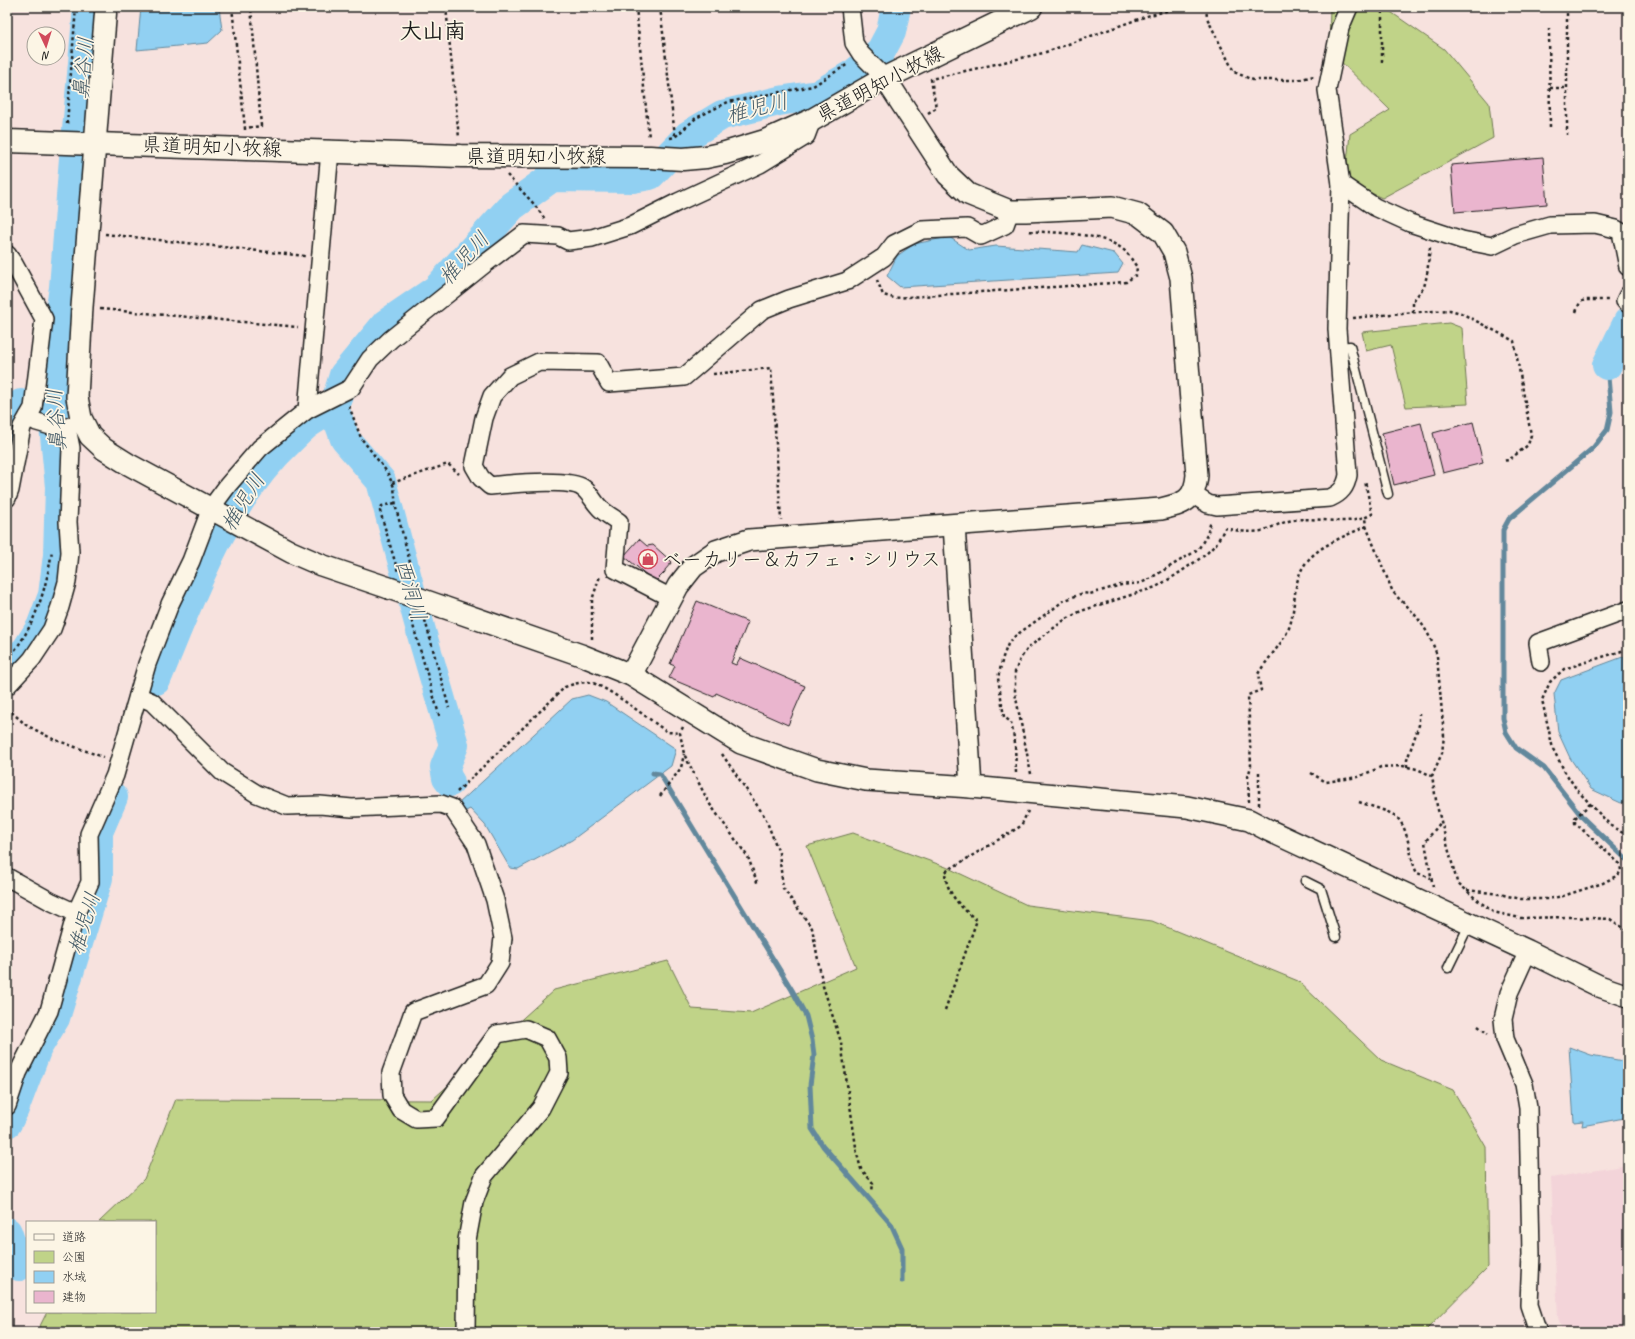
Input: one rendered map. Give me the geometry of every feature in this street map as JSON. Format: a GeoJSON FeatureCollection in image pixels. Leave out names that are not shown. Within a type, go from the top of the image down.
{"type":"FeatureCollection","features":[{"type":"Feature","properties":{"kind":"main road","name":"県道明知小牧線"},"geometry":{"type":"LineString","coordinates":[[7,141],[460,156],[650,150],[683,159],[706,157],[725,154],[765,141],[812,120],[882,74],[1031,7]]}},
{"type":"Feature","properties":{"kind":"street"},"geometry":{"type":"LineString","coordinates":[[7,686],[32,659],[52,629],[67,582],[70,552],[68,522],[71,448],[70,426],[77,397],[82,307],[106,7]]}},
{"type":"Feature","properties":{"kind":"street"},"geometry":{"type":"LineString","coordinates":[[631,675],[671,598],[678,586],[693,567],[716,551],[748,540],[1161,509],[1181,504],[1192,494],[1196,486],[1197,475],[1181,278],[1174,252],[1163,233],[1138,214],[1112,207],[1026,211],[1010,210],[968,194],[948,175],[882,74],[863,55],[854,43],[850,7]]}},
{"type":"Feature","properties":{"kind":"street"},"geometry":{"type":"LineString","coordinates":[[1192,494],[1208,504],[1217,506],[1330,498],[1337,495],[1346,484],[1348,475],[1337,320],[1341,184],[1327,90],[1340,28],[1349,7]]}},
{"type":"Feature","properties":{"kind":"street"},"geometry":{"type":"LineString","coordinates":[[7,1106],[18,1073],[49,1011],[76,913],[90,882],[89,834],[115,775],[147,664],[170,604],[228,485],[260,448],[307,410],[351,388],[370,359],[391,339],[486,262],[524,234],[558,236],[568,241],[592,238],[630,226],[760,164],[806,136],[812,120]]}},
{"type":"Feature","properties":{"kind":"street"},"geometry":{"type":"LineString","coordinates":[[307,410],[330,151]]}},
{"type":"Feature","properties":{"kind":"street"},"geometry":{"type":"LineString","coordinates":[[1341,184],[1375,207],[1410,223],[1462,240],[1492,246],[1515,236],[1550,225],[1595,224],[1616,229],[1621,232],[1628,267]]}},
{"type":"Feature","properties":{"kind":"street"},"geometry":{"type":"LineString","coordinates":[[671,598],[615,569],[619,522],[600,508],[581,487],[573,484],[532,482],[490,486],[481,478],[474,466],[484,418],[492,396],[510,376],[539,362],[598,364],[609,383],[684,377],[762,310],[788,299],[847,281],[884,257],[894,244],[922,230],[967,228],[981,236],[1005,225],[1010,210]]}},
{"type":"Feature","properties":{"kind":"street"},"geometry":{"type":"LineString","coordinates":[[7,254],[44,319],[33,408],[22,427],[10,490],[7,498]]}},
{"type":"Feature","properties":{"kind":"street"},"geometry":{"type":"LineString","coordinates":[[28,417],[44,424],[70,426],[90,436],[104,449],[128,464],[291,552],[389,588],[434,612],[592,659],[631,675],[691,713],[741,742],[816,770],[866,780],[971,787],[1186,807],[1249,820],[1599,986],[1628,996]]}},
{"type":"Feature","properties":{"kind":"street"},"geometry":{"type":"LineString","coordinates":[[954,525],[971,787]]}},
{"type":"Feature","properties":{"kind":"street"},"geometry":{"type":"LineString","coordinates":[[1541,662],[1538,643],[1628,610]]}},
{"type":"Feature","properties":{"kind":"street"},"geometry":{"type":"LineString","coordinates":[[138,696],[152,702],[222,772],[258,794],[287,806],[320,805],[352,808],[441,804],[452,808],[476,844],[495,900],[503,938],[500,963],[486,985],[413,1012],[391,1073],[392,1095],[401,1110],[416,1119],[436,1118],[497,1034],[526,1029],[547,1038],[558,1058],[559,1073],[542,1108],[484,1176],[474,1202],[467,1240],[466,1332]]}},
{"type":"Feature","properties":{"kind":"street"},"geometry":{"type":"LineString","coordinates":[[7,877],[50,901],[76,913]]}},
{"type":"Feature","properties":{"kind":"street"},"geometry":{"type":"LineString","coordinates":[[1528,951],[1509,993],[1502,1020],[1505,1039],[1524,1084],[1528,1108],[1531,1254],[1529,1305],[1538,1332]]}},
{"type":"Feature","properties":{"kind":"lane"},"geometry":{"type":"LineString","coordinates":[[1338,347],[1350,346],[1388,494]]}},
{"type":"Feature","properties":{"kind":"lane"},"geometry":{"type":"LineString","coordinates":[[1305,881],[1321,889],[1336,937]]}},
{"type":"Feature","properties":{"kind":"lane"},"geometry":{"type":"LineString","coordinates":[[1448,968],[1469,924]]}},
{"type":"Feature","properties":{"kind":"path"},"geometry":{"type":"LineString","coordinates":[[65,143],[76,7]]}},
{"type":"Feature","properties":{"kind":"path"},"geometry":{"type":"LineString","coordinates":[[232,7],[246,133]]}},
{"type":"Feature","properties":{"kind":"path"},"geometry":{"type":"LineString","coordinates":[[245,128],[261,126],[251,7]]}},
{"type":"Feature","properties":{"kind":"path"},"geometry":{"type":"LineString","coordinates":[[446,7],[460,156]]}},
{"type":"Feature","properties":{"kind":"path"},"geometry":{"type":"LineString","coordinates":[[636,7],[650,150]]}},
{"type":"Feature","properties":{"kind":"path"},"geometry":{"type":"LineString","coordinates":[[660,7],[675,137]]}},
{"type":"Feature","properties":{"kind":"path"},"geometry":{"type":"LineString","coordinates":[[913,122],[936,108],[931,79],[1043,53],[1150,15],[1183,7]]}},
{"type":"Feature","properties":{"kind":"path"},"geometry":{"type":"LineString","coordinates":[[1206,7],[1207,18],[1234,72],[1253,80],[1275,81],[1297,80],[1330,72]]}},
{"type":"Feature","properties":{"kind":"path"},"geometry":{"type":"LineString","coordinates":[[1382,7],[1382,62]]}},
{"type":"Feature","properties":{"kind":"path"},"geometry":{"type":"LineString","coordinates":[[1567,7],[1567,135]]}},
{"type":"Feature","properties":{"kind":"path"},"geometry":{"type":"LineString","coordinates":[[1549,28],[1550,130]]}},
{"type":"Feature","properties":{"kind":"path"},"geometry":{"type":"LineString","coordinates":[[668,139],[675,137],[696,118],[728,102],[813,86],[863,55]]}},
{"type":"Feature","properties":{"kind":"path"},"geometry":{"type":"LineString","coordinates":[[1550,88],[1566,88]]}},
{"type":"Feature","properties":{"kind":"path"},"geometry":{"type":"LineString","coordinates":[[521,191],[533,203]]}},
{"type":"Feature","properties":{"kind":"path"},"geometry":{"type":"LineString","coordinates":[[1413,312],[1412,301],[1424,287],[1427,275],[1432,230]]}},
{"type":"Feature","properties":{"kind":"path"},"geometry":{"type":"LineString","coordinates":[[884,257],[878,272],[877,281],[883,295],[894,298],[1126,282],[1136,275],[1137,267],[1125,251],[1114,243],[1097,238],[1028,231]]}},
{"type":"Feature","properties":{"kind":"path"},"geometry":{"type":"LineString","coordinates":[[88,232],[321,258]]}},
{"type":"Feature","properties":{"kind":"path"},"geometry":{"type":"LineString","coordinates":[[1576,312],[1580,302],[1585,300],[1627,300]]}},
{"type":"Feature","properties":{"kind":"path"},"geometry":{"type":"LineString","coordinates":[[82,307],[315,328]]}},
{"type":"Feature","properties":{"kind":"path"},"geometry":{"type":"LineString","coordinates":[[1337,320],[1413,312],[1450,310],[1460,313],[1514,341],[1531,435],[1528,445],[1509,460],[1502,461]]}},
{"type":"Feature","properties":{"kind":"path"},"geometry":{"type":"LineString","coordinates":[[684,377],[771,368],[782,537]]}},
{"type":"Feature","properties":{"kind":"path"},"geometry":{"type":"LineString","coordinates":[[351,388],[348,403],[361,438],[387,472],[392,483],[395,503],[416,585]]}},
{"type":"Feature","properties":{"kind":"path"},"geometry":{"type":"LineString","coordinates":[[392,483],[448,464],[461,475]]}},
{"type":"Feature","properties":{"kind":"path"},"geometry":{"type":"LineString","coordinates":[[382,506],[395,503]]}},
{"type":"Feature","properties":{"kind":"path"},"geometry":{"type":"LineString","coordinates":[[1365,518],[1366,526],[1392,590],[1398,600],[1408,607],[1424,627],[1434,645],[1437,656],[1444,736],[1442,753],[1432,776],[1437,806],[1457,882],[1493,912],[1520,918],[1570,917],[1610,919],[1628,930]]}},
{"type":"Feature","properties":{"kind":"path"},"geometry":{"type":"LineString","coordinates":[[1014,791],[1017,764],[1015,742],[1011,722],[1004,717],[998,678],[1008,644],[1015,636],[1062,601],[1083,593],[1090,594],[1121,585],[1141,582],[1191,554],[1199,548],[1204,541],[1212,520]]}},
{"type":"Feature","properties":{"kind":"path"},"geometry":{"type":"LineString","coordinates":[[1222,524],[1224,528]]}},
{"type":"Feature","properties":{"kind":"path"},"geometry":{"type":"LineString","coordinates":[[1249,820],[1248,777],[1250,766],[1248,695],[1261,690],[1258,674],[1289,629],[1298,580],[1304,563],[1314,553],[1334,541],[1366,526]]}},
{"type":"Feature","properties":{"kind":"path"},"geometry":{"type":"LineString","coordinates":[[7,659],[22,641],[36,610],[44,589],[52,551],[52,543]]}},
{"type":"Feature","properties":{"kind":"path"},"geometry":{"type":"LineString","coordinates":[[945,1010],[977,920],[966,911],[951,894],[946,881],[945,872],[1021,826],[1035,793],[1015,686],[1015,672],[1020,659],[1029,646],[1081,611],[1156,588],[1205,555]]}},
{"type":"Feature","properties":{"kind":"path"},"geometry":{"type":"LineString","coordinates":[[592,659],[592,600],[601,575]]}},
{"type":"Feature","properties":{"kind":"path"},"geometry":{"type":"LineString","coordinates":[[434,612],[449,708]]}},
{"type":"Feature","properties":{"kind":"path"},"geometry":{"type":"LineString","coordinates":[[1628,649],[1564,669],[1550,682],[1542,700],[1553,749],[1565,772],[1577,790],[1611,826],[1628,836]]}},
{"type":"Feature","properties":{"kind":"path"},"geometry":{"type":"LineString","coordinates":[[445,805],[480,769],[565,688],[576,683],[590,682],[603,687],[667,732],[680,733]]}},
{"type":"Feature","properties":{"kind":"path"},"geometry":{"type":"LineString","coordinates":[[7,708],[26,725],[53,739],[112,760],[119,759]]}},
{"type":"Feature","properties":{"kind":"path"},"geometry":{"type":"LineString","coordinates":[[691,713],[680,733],[684,754],[710,803],[748,857],[758,885]]}},
{"type":"Feature","properties":{"kind":"path"},"geometry":{"type":"LineString","coordinates":[[1407,767],[1407,760],[1419,725],[1419,714]]}},
{"type":"Feature","properties":{"kind":"path"},"geometry":{"type":"LineString","coordinates":[[723,732],[720,751],[765,817],[779,853],[783,888],[812,928],[823,986],[841,1042],[857,1154],[861,1169],[873,1183],[872,1192]]}},
{"type":"Feature","properties":{"kind":"path"},"geometry":{"type":"LineString","coordinates":[[660,796],[681,768],[684,754]]}},
{"type":"Feature","properties":{"kind":"path"},"geometry":{"type":"LineString","coordinates":[[1311,773],[1326,782],[1358,777],[1381,767],[1404,766],[1416,769],[1432,776]]}},
{"type":"Feature","properties":{"kind":"path"},"geometry":{"type":"LineString","coordinates":[[1249,820],[1259,807],[1259,772]]}},
{"type":"Feature","properties":{"kind":"path"},"geometry":{"type":"LineString","coordinates":[[1359,802],[1393,814],[1401,820],[1405,829],[1413,864],[1417,873],[1431,878]]}},
{"type":"Feature","properties":{"kind":"path"},"geometry":{"type":"LineString","coordinates":[[1466,890],[1499,894],[1521,899],[1548,899],[1563,896],[1618,876],[1622,871],[1620,864],[1575,823],[1575,818],[1590,804]]}},
{"type":"Feature","properties":{"kind":"path"},"geometry":{"type":"LineString","coordinates":[[1437,909],[1425,842],[1441,822]]}},
{"type":"Feature","properties":{"kind":"path"},"geometry":{"type":"LineString","coordinates":[[1622,832],[1628,830]]}},
{"type":"Feature","properties":{"kind":"shaded area"},"geometry":{"type":"Polygon","coordinates":[[[1628,1165],[1628,1332],[1562,1332],[1558,1317],[1551,1178],[1628,1165]]]}},
{"type":"Feature","properties":{"kind":"green space"},"geometry":{"type":"Polygon","coordinates":[[[1330,7],[1385,8],[1444,49],[1489,103],[1493,138],[1382,198],[1345,181],[1350,134],[1390,110],[1329,50],[1330,7]]]}},
{"type":"Feature","properties":{"kind":"green space"},"geometry":{"type":"Polygon","coordinates":[[[1449,323],[1462,328],[1468,404],[1406,407],[1391,345],[1366,351],[1362,332],[1449,323]]]}},
{"type":"Feature","properties":{"kind":"green space"},"geometry":{"type":"Polygon","coordinates":[[[853,833],[946,867],[1027,905],[1152,921],[1298,981],[1381,1060],[1453,1090],[1486,1147],[1488,1267],[1424,1332],[37,1332],[46,1313],[156,1313],[156,1221],[100,1221],[144,1179],[176,1099],[432,1100],[554,990],[668,961],[692,1009],[751,1013],[856,967],[807,846],[853,833]]]}},
{"type":"Feature","properties":{"kind":"water"},"geometry":{"type":"Polygon","coordinates":[[[141,7],[219,7],[222,30],[208,43],[137,50],[141,7]]]}},
{"type":"Feature","properties":{"kind":"water"},"geometry":{"type":"Polygon","coordinates":[[[949,237],[969,250],[996,246],[1078,252],[1082,245],[1114,253],[1123,264],[1118,273],[900,287],[887,276],[897,256],[914,244],[949,237]]]}},
{"type":"Feature","properties":{"kind":"water"},"geometry":{"type":"Polygon","coordinates":[[[1628,655],[1628,800],[1621,803],[1591,789],[1570,758],[1558,732],[1554,694],[1561,680],[1628,655]]]}},
{"type":"Feature","properties":{"kind":"water"},"geometry":{"type":"Polygon","coordinates":[[[588,695],[606,702],[676,749],[671,766],[572,840],[518,869],[510,868],[485,825],[470,809],[464,812],[458,804],[572,699],[588,695]]]}},
{"type":"Feature","properties":{"kind":"water"},"geometry":{"type":"Polygon","coordinates":[[[1569,1047],[1591,1055],[1628,1062],[1628,1125],[1624,1118],[1582,1126],[1583,1121],[1574,1122],[1569,1047]]]}},
{"type":"Feature","properties":{"kind":"building"},"geometry":{"type":"Polygon","coordinates":[[[1543,157],[1547,204],[1455,212],[1451,165],[1543,157]]]}},
{"type":"Feature","properties":{"kind":"building"},"geometry":{"type":"Polygon","coordinates":[[[1473,422],[1483,463],[1443,473],[1433,433],[1473,422]]]}},
{"type":"Feature","properties":{"kind":"building"},"geometry":{"type":"Polygon","coordinates":[[[1421,423],[1434,475],[1394,485],[1382,433],[1421,423]]]}},
{"type":"Feature","properties":{"kind":"building","name":"ベーカリー＆カフェ・シリウス"},"geometry":{"type":"Polygon","coordinates":[[[639,539],[647,546],[653,545],[672,562],[655,582],[624,556],[639,539]]]}},
{"type":"Feature","properties":{"kind":"building"},"geometry":{"type":"Polygon","coordinates":[[[697,601],[748,622],[731,663],[736,665],[740,658],[805,686],[788,725],[716,693],[714,697],[669,678],[675,666],[670,664],[697,601]]]}},
{"type":"Feature","properties":{"kind":"waterway","name":"鼻谷川"},"geometry":{"type":"LineString","coordinates":[[77,130],[88,7]]}},
{"type":"Feature","properties":{"kind":"waterway","name":"椎児川"},"geometry":{"type":"LineString","coordinates":[[156,680],[182,616],[211,552],[245,492],[266,465],[298,432],[307,424],[334,408],[344,375],[386,324],[436,290],[512,206],[552,177],[633,178],[650,175],[689,135],[722,115],[779,101],[818,95],[855,73],[881,51],[891,32],[896,7]]}},
{"type":"Feature","properties":{"kind":"waterway","name":"鼻谷川"},"geometry":{"type":"LineString","coordinates":[[7,669],[27,649],[41,627],[53,595],[58,555],[60,487],[53,415],[52,360],[64,288],[74,158]]}},
{"type":"Feature","properties":{"kind":"waterway"},"geometry":{"type":"LineString","coordinates":[[1607,365],[1628,322]]}},
{"type":"Feature","properties":{"kind":"waterway"},"geometry":{"type":"LineString","coordinates":[[1607,365],[1611,412],[1607,430],[1593,448],[1509,519],[1503,530],[1503,718],[1506,732],[1516,748],[1544,768],[1583,818],[1628,861]]}},
{"type":"Feature","properties":{"kind":"waterway"},"geometry":{"type":"LineString","coordinates":[[7,463],[17,411],[21,404]]}},
{"type":"Feature","properties":{"kind":"waterway","name":"西洞川"},"geometry":{"type":"LineString","coordinates":[[334,408],[345,439],[381,481],[424,642],[454,745],[445,767],[447,778],[450,782]]}},
{"type":"Feature","properties":{"kind":"waterway"},"geometry":{"type":"LineString","coordinates":[[653,773],[660,774],[792,990],[806,1016],[814,1055],[810,1085],[812,1129],[823,1146],[891,1224],[902,1248],[902,1281]]}},
{"type":"Feature","properties":{"kind":"waterway","name":"椎児川"},"geometry":{"type":"LineString","coordinates":[[7,1123],[14,1109],[37,1048],[55,1018],[98,878],[98,832],[113,797]]}},
{"type":"Feature","properties":{"kind":"waterway","name":"椎児川"},"geometry":{"type":"LineString","coordinates":[[7,1232],[19,1266]]}},
{"type":"Feature","properties":{"kind":"place","name":"ベーカリー＆カフェ・シリウス"},"geometry":{"type":"Point","coordinates":[648,559]}},
{"type":"Feature","properties":{"kind":"district","name":"大山南"},"geometry":{"type":"Point","coordinates":[433,31]}}]}
